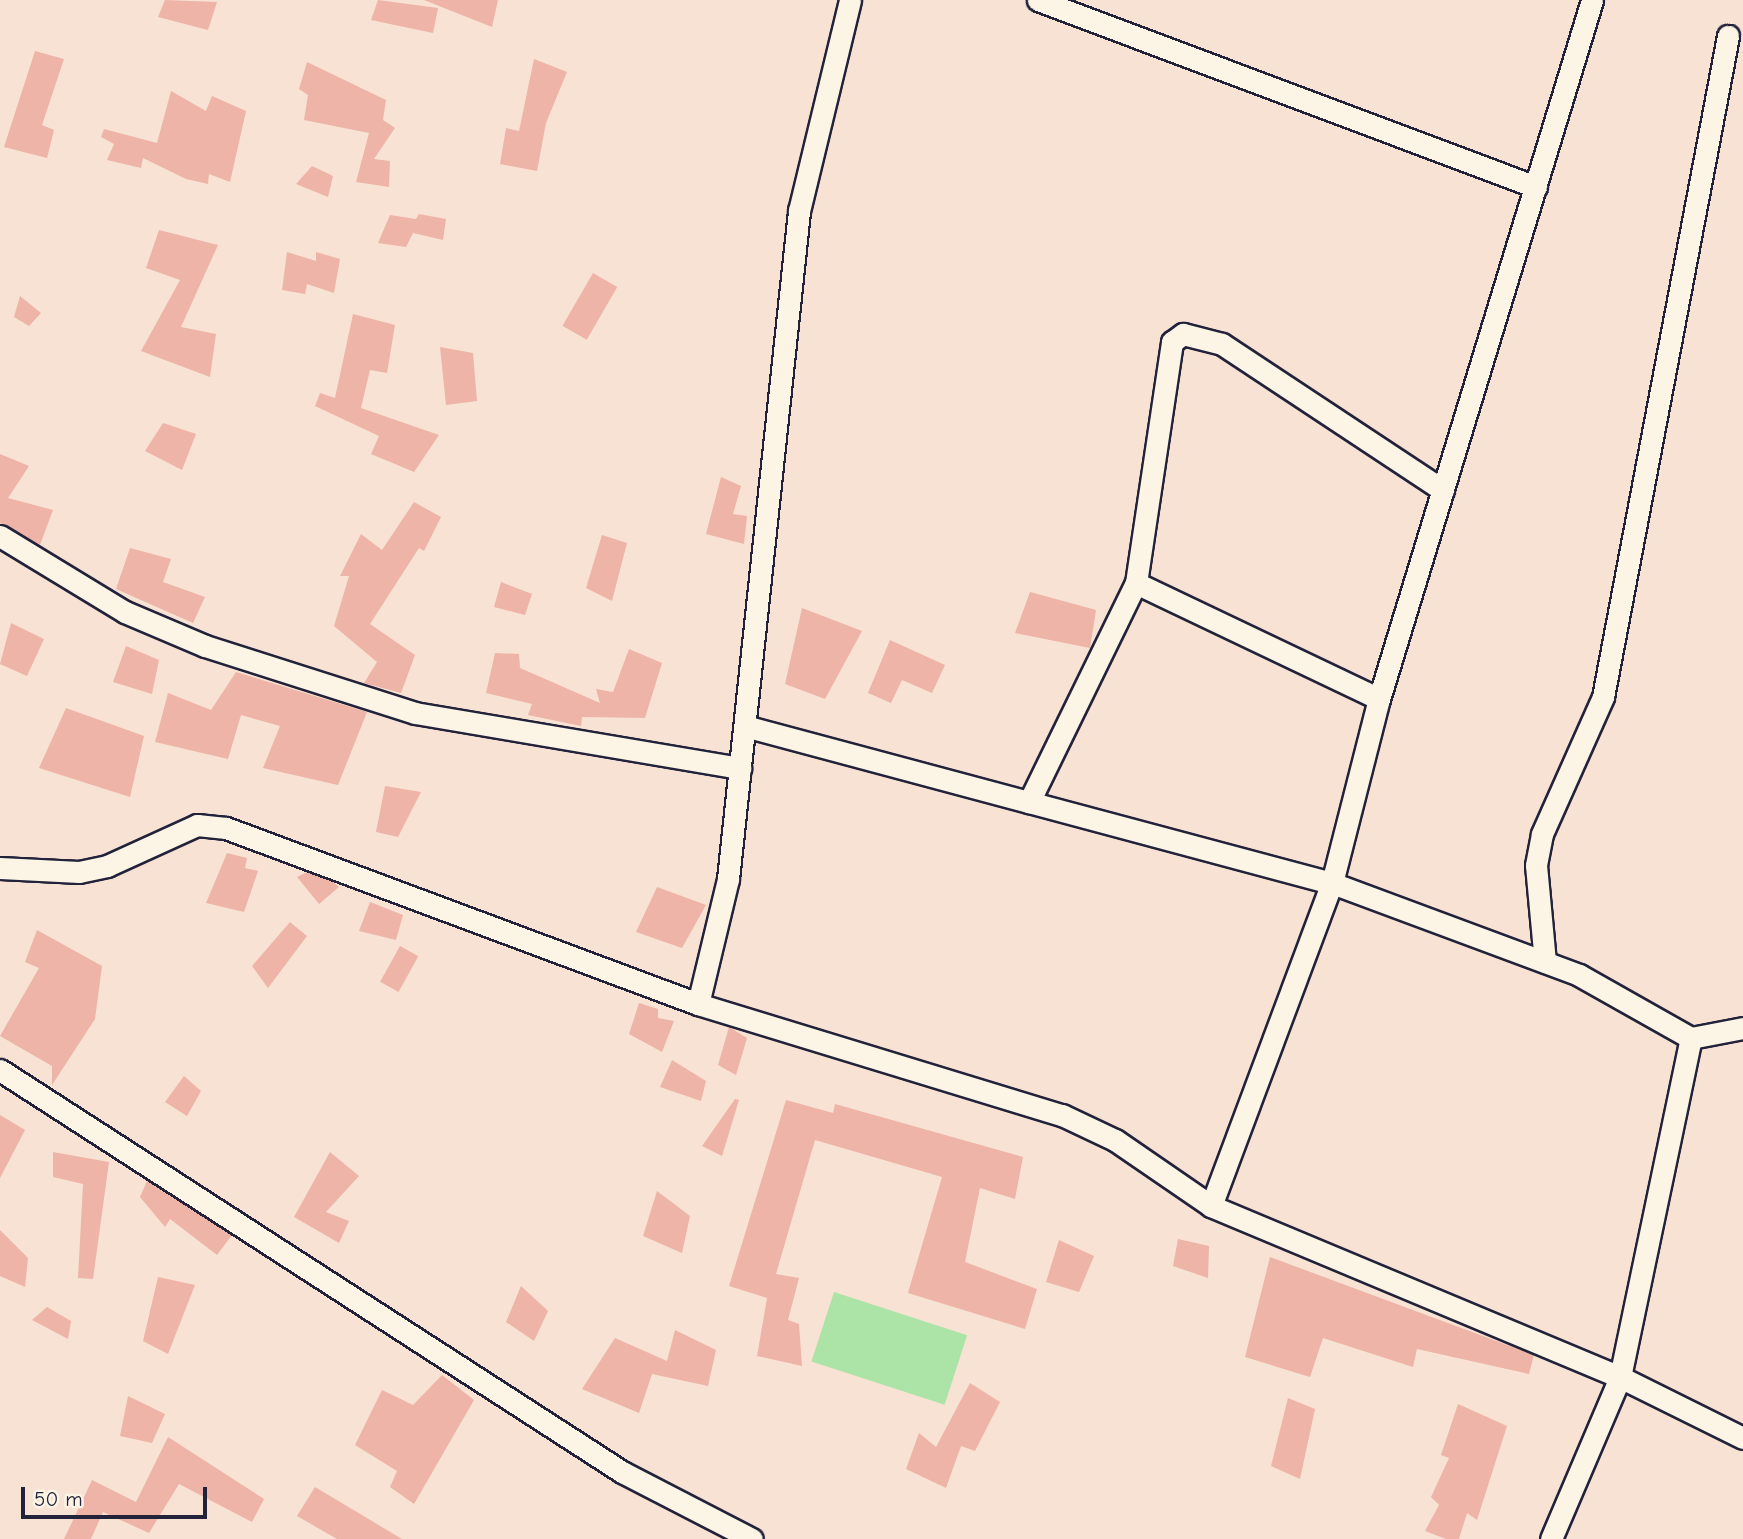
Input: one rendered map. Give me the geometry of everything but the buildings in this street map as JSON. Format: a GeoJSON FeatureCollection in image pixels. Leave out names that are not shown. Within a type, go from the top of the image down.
{"type":"FeatureCollection","features":[{"type":"Feature","properties":{"kind":"street"},"geometry":{"type":"LineString","coordinates":[[698,1004],[728,879],[799,211],[850,0]]}},
{"type":"Feature","properties":{"kind":"street"},"geometry":{"type":"LineString","coordinates":[[1038,0],[1536,187]]}},
{"type":"Feature","properties":{"kind":"street"},"geometry":{"type":"LineString","coordinates":[[1211,1206],[1332,883],[1379,699],[1592,0]]}},
{"type":"Feature","properties":{"kind":"street"},"geometry":{"type":"LineString","coordinates":[[1545,962],[1538,855],[1603,697],[1728,36]]}},
{"type":"Feature","properties":{"kind":"street"},"geometry":{"type":"LineString","coordinates":[[1029,802],[1136,583],[1172,342],[1183,334],[1222,344],[1443,490]]}},
{"type":"Feature","properties":{"kind":"street"},"geometry":{"type":"LineString","coordinates":[[0,536],[125,612],[205,646],[415,713],[740,768]]}},
{"type":"Feature","properties":{"kind":"street"},"geometry":{"type":"LineString","coordinates":[[1136,583],[1379,699]]}},
{"type":"Feature","properties":{"kind":"street"},"geometry":{"type":"LineString","coordinates":[[745,726],[1332,883],[1545,962],[1633,1002],[1691,1038],[1743,1028]]}},
{"type":"Feature","properties":{"kind":"street"},"geometry":{"type":"LineString","coordinates":[[0,868],[79,872],[107,866],[197,825],[226,828],[698,1004],[1062,1115],[1115,1140],[1211,1206],[1620,1377],[1743,1438]]}},
{"type":"Feature","properties":{"kind":"street"},"geometry":{"type":"LineString","coordinates":[[1551,1539],[1620,1377],[1691,1038]]}},
{"type":"Feature","properties":{"kind":"street"},"geometry":{"type":"LineString","coordinates":[[0,1070],[622,1472],[752,1539]]}},
{"type":"Feature","properties":{"kind":"green space"},"geometry":{"type":"Polygon","coordinates":[[[834,1292],[967,1335],[945,1405],[811,1361],[834,1292]]]}}]}
